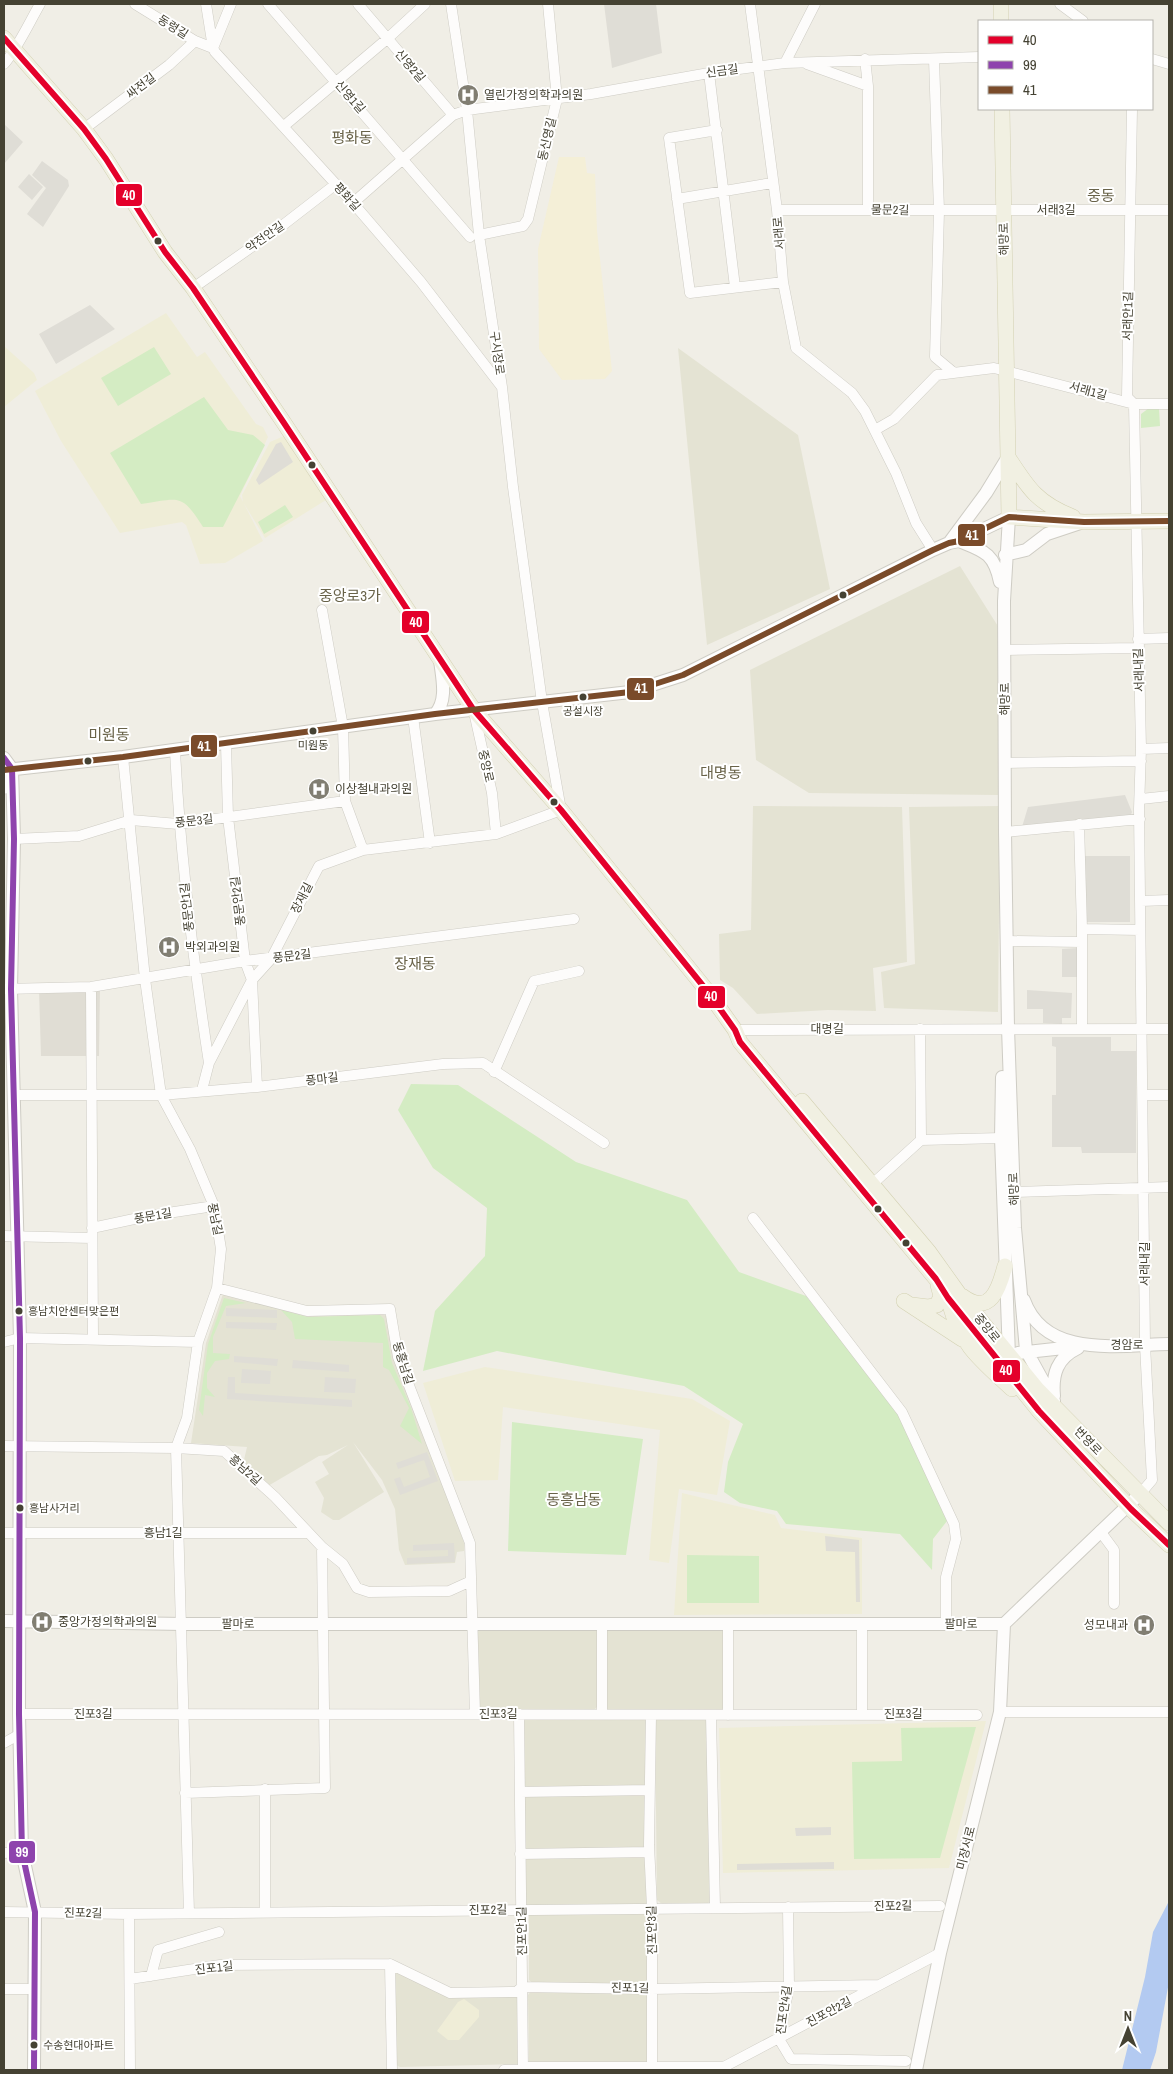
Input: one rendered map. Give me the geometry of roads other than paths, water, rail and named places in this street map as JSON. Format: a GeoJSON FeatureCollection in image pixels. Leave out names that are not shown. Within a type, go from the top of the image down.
{"type":"FeatureCollection","features":[{"type":"Feature","properties":{"kind":"main road"},"geometry":{"type":"LineString","coordinates":[[1001,4],[1001,20]]}},
{"type":"Feature","properties":{"kind":"main road","name":"중앙로"},"geometry":{"type":"LineString","coordinates":[[4,38],[14,52],[84,129],[165,252],[193,288],[474,710],[561,810],[708,992],[735,1030],[740,1042],[868,1188],[930,1252],[953,1296]]}},
{"type":"Feature","properties":{"kind":"main road","name":"해망로"},"geometry":{"type":"LineString","coordinates":[[1002,110],[1009,517]]}},
{"type":"Feature","properties":{"kind":"main road"},"geometry":{"type":"LineString","coordinates":[[1008,457],[1031,492],[1056,510],[1084,522]]}},
{"type":"Feature","properties":{"kind":"main road"},"geometry":{"type":"LineString","coordinates":[[1009,517],[1084,522],[1169,521]]}},
{"type":"Feature","properties":{"kind":"main road","name":"중앙로"},"geometry":{"type":"LineString","coordinates":[[868,1188],[936,1279],[953,1296],[1005,1360]]}},
{"type":"Feature","properties":{"kind":"main road"},"geometry":{"type":"LineString","coordinates":[[953,1296],[976,1303],[989,1300],[999,1290],[1005,1266]]}},
{"type":"Feature","properties":{"kind":"main road"},"geometry":{"type":"LineString","coordinates":[[936,1279],[941,1296],[937,1305],[922,1307],[904,1301],[955,1333],[993,1372],[1039,1411]]}},
{"type":"Feature","properties":{"kind":"main road"},"geometry":{"type":"LineString","coordinates":[[953,1296],[963,1340]]}},
{"type":"Feature","properties":{"kind":"main road","name":"번영로"},"geometry":{"type":"LineString","coordinates":[[1005,1360],[1057,1407],[1169,1523]]}},
{"type":"Feature","properties":{"kind":"main road","name":"번영로"},"geometry":{"type":"LineString","coordinates":[[1005,1360],[1039,1411],[1128,1506],[1169,1545]]}},
{"type":"Feature","properties":{"kind":"street"},"geometry":{"type":"LineString","coordinates":[[4,64],[14,52],[18,40],[40,4]]}},
{"type":"Feature","properties":{"kind":"street","name":"동령길"},"geometry":{"type":"LineString","coordinates":[[135,4],[194,40],[213,48]]}},
{"type":"Feature","properties":{"kind":"street"},"geometry":{"type":"LineString","coordinates":[[206,4],[213,48]]}},
{"type":"Feature","properties":{"kind":"street"},"geometry":{"type":"LineString","coordinates":[[213,48],[231,4]]}},
{"type":"Feature","properties":{"kind":"street","name":"신영1길"},"geometry":{"type":"LineString","coordinates":[[269,4],[474,236]]}},
{"type":"Feature","properties":{"kind":"street","name":"신영2길"},"geometry":{"type":"LineString","coordinates":[[358,4],[453,116]]}},
{"type":"Feature","properties":{"kind":"street"},"geometry":{"type":"LineString","coordinates":[[284,126],[387,39],[425,4]]}},
{"type":"Feature","properties":{"kind":"street","name":"구시장로"},"geometry":{"type":"LineString","coordinates":[[451,4],[467,110],[474,236],[502,388],[513,487],[550,750]]}},
{"type":"Feature","properties":{"kind":"street","name":"동신영길"},"geometry":{"type":"LineString","coordinates":[[474,236],[525,224],[556,98],[548,4]]}},
{"type":"Feature","properties":{"kind":"street","name":"서래로"},"geometry":{"type":"LineString","coordinates":[[750,4],[777,210],[783,282],[796,348],[852,393],[866,411],[896,473],[916,523],[933,550]]}},
{"type":"Feature","properties":{"kind":"street"},"geometry":{"type":"LineString","coordinates":[[785,63],[815,4]]}},
{"type":"Feature","properties":{"kind":"street"},"geometry":{"type":"LineString","coordinates":[[1060,4],[1082,20]]}},
{"type":"Feature","properties":{"kind":"street","name":"싸전길"},"geometry":{"type":"LineString","coordinates":[[84,129],[169,65],[194,40]]}},
{"type":"Feature","properties":{"kind":"street","name":"평화길"},"geometry":{"type":"LineString","coordinates":[[213,48],[353,203],[421,282],[502,388]]}},
{"type":"Feature","properties":{"kind":"street","name":"신금길"},"geometry":{"type":"LineString","coordinates":[[467,110],[785,63],[978,57]]}},
{"type":"Feature","properties":{"kind":"street"},"geometry":{"type":"LineString","coordinates":[[934,59],[939,211],[935,357],[953,372]]}},
{"type":"Feature","properties":{"kind":"street"},"geometry":{"type":"LineString","coordinates":[[1153,59],[1169,65]]}},
{"type":"Feature","properties":{"kind":"street"},"geometry":{"type":"LineString","coordinates":[[865,60],[868,86],[868,209]]}},
{"type":"Feature","properties":{"kind":"street"},"geometry":{"type":"LineString","coordinates":[[801,62],[868,86]]}},
{"type":"Feature","properties":{"kind":"street"},"geometry":{"type":"LineString","coordinates":[[1153,65],[1169,65]]}},
{"type":"Feature","properties":{"kind":"street"},"geometry":{"type":"LineString","coordinates":[[709,73],[735,287]]}},
{"type":"Feature","properties":{"kind":"street"},"geometry":{"type":"LineString","coordinates":[[353,203],[453,116],[467,110]]}},
{"type":"Feature","properties":{"kind":"street","name":"서래안1길"},"geometry":{"type":"LineString","coordinates":[[1132,110],[1127,398],[1134,404],[1136,521]]}},
{"type":"Feature","properties":{"kind":"street"},"geometry":{"type":"LineString","coordinates":[[716,130],[669,138],[690,293],[783,282]]}},
{"type":"Feature","properties":{"kind":"street"},"geometry":{"type":"LineString","coordinates":[[677,199],[772,183]]}},
{"type":"Feature","properties":{"kind":"street","name":"약전안길"},"geometry":{"type":"LineString","coordinates":[[193,288],[283,225],[336,184]]}},
{"type":"Feature","properties":{"kind":"street","name":"물문2길"},"geometry":{"type":"LineString","coordinates":[[777,210],[1004,210]]}},
{"type":"Feature","properties":{"kind":"street","name":"서래3길"},"geometry":{"type":"LineString","coordinates":[[1004,210],[1169,210]]}},
{"type":"Feature","properties":{"kind":"street"},"geometry":{"type":"LineString","coordinates":[[875,430],[894,419],[937,375],[994,368],[1007,370]]}},
{"type":"Feature","properties":{"kind":"street","name":"서래1길"},"geometry":{"type":"LineString","coordinates":[[1007,370],[1134,404],[1169,404]]}},
{"type":"Feature","properties":{"kind":"street"},"geometry":{"type":"LineString","coordinates":[[954,542],[1008,457]]}},
{"type":"Feature","properties":{"kind":"street"},"geometry":{"type":"LineString","coordinates":[[8,770],[123,758],[435,714],[630,692],[683,675],[933,550],[1009,517]]}},
{"type":"Feature","properties":{"kind":"street","name":"해망로"},"geometry":{"type":"LineString","coordinates":[[1009,517],[1004,601],[1008,1028],[1014,1192],[1026,1350]]}},
{"type":"Feature","properties":{"kind":"street","name":"서래내길"},"geometry":{"type":"LineString","coordinates":[[1136,521],[1142,799],[1140,820],[1140,930],[1144,1095],[1145,1345],[1152,1480],[1141,1494]]}},
{"type":"Feature","properties":{"kind":"street"},"geometry":{"type":"LineString","coordinates":[[1006,555],[1026,550],[1047,534],[1084,522]]}},
{"type":"Feature","properties":{"kind":"street"},"geometry":{"type":"LineString","coordinates":[[954,542],[986,552],[997,566],[1004,601]]}},
{"type":"Feature","properties":{"kind":"street"},"geometry":{"type":"LineString","coordinates":[[322,610],[343,728],[345,800],[363,850]]}},
{"type":"Feature","properties":{"kind":"street"},"geometry":{"type":"LineString","coordinates":[[1005,650],[1138,643],[1169,638]]}},
{"type":"Feature","properties":{"kind":"street"},"geometry":{"type":"LineString","coordinates":[[435,714],[441,708],[443,690],[440,657]]}},
{"type":"Feature","properties":{"kind":"street","name":"중앙로"},"geometry":{"type":"LineString","coordinates":[[474,710],[492,793],[496,834]]}},
{"type":"Feature","properties":{"kind":"street"},"geometry":{"type":"LineString","coordinates":[[413,717],[430,843]]}},
{"type":"Feature","properties":{"kind":"street","name":"풍문안2길"},"geometry":{"type":"LineString","coordinates":[[226,744],[228,817],[246,961],[252,980],[257,1087]]}},
{"type":"Feature","properties":{"kind":"street"},"geometry":{"type":"LineString","coordinates":[[1141,748],[1169,748]]}},
{"type":"Feature","properties":{"kind":"street","name":"풍문안1길"},"geometry":{"type":"LineString","coordinates":[[175,750],[178,824],[194,971],[209,1062]]}},
{"type":"Feature","properties":{"kind":"street","name":"중앙로"},"geometry":{"type":"LineString","coordinates":[[550,750],[561,810]]}},
{"type":"Feature","properties":{"kind":"street"},"geometry":{"type":"LineString","coordinates":[[4,758],[8,770],[14,839],[7,989],[15,1095],[20,1338],[18,1620],[22,1852],[35,1912],[34,2070]]}},
{"type":"Feature","properties":{"kind":"street","name":"풍남길"},"geometry":{"type":"LineString","coordinates":[[123,758],[131,820],[145,979],[161,1095],[190,1149],[214,1206],[221,1249],[217,1288],[198,1342],[187,1418],[176,1448],[188,1913]]}},
{"type":"Feature","properties":{"kind":"street"},"geometry":{"type":"LineString","coordinates":[[1005,763],[1141,762]]}},
{"type":"Feature","properties":{"kind":"street"},"geometry":{"type":"LineString","coordinates":[[4,789],[8,770]]}},
{"type":"Feature","properties":{"kind":"street"},"geometry":{"type":"LineString","coordinates":[[1142,799],[1169,796]]}},
{"type":"Feature","properties":{"kind":"street","name":"풍문3길"},"geometry":{"type":"LineString","coordinates":[[14,839],[78,836],[131,820],[178,824],[345,800]]}},
{"type":"Feature","properties":{"kind":"street","name":"장재길"},"geometry":{"type":"LineString","coordinates":[[202,1090],[209,1062],[252,980],[272,959],[319,866],[363,850],[496,834],[561,810]]}},
{"type":"Feature","properties":{"kind":"street"},"geometry":{"type":"LineString","coordinates":[[1006,832],[1140,820]]}},
{"type":"Feature","properties":{"kind":"street"},"geometry":{"type":"LineString","coordinates":[[1079,824],[1082,1029]]}},
{"type":"Feature","properties":{"kind":"street"},"geometry":{"type":"LineString","coordinates":[[1141,901],[1169,900]]}},
{"type":"Feature","properties":{"kind":"street","name":"풍문2길"},"geometry":{"type":"LineString","coordinates":[[7,989],[90,987],[246,961],[574,918]]}},
{"type":"Feature","properties":{"kind":"street"},"geometry":{"type":"LineString","coordinates":[[1082,930],[1140,930]]}},
{"type":"Feature","properties":{"kind":"street"},"geometry":{"type":"LineString","coordinates":[[1007,941],[1082,942]]}},
{"type":"Feature","properties":{"kind":"street"},"geometry":{"type":"LineString","coordinates":[[494,1072],[534,981],[579,970]]}},
{"type":"Feature","properties":{"kind":"street"},"geometry":{"type":"LineString","coordinates":[[90,987],[93,1339]]}},
{"type":"Feature","properties":{"kind":"street"},"geometry":{"type":"LineString","coordinates":[[920,1028],[921,1140]]}},
{"type":"Feature","properties":{"kind":"street"},"geometry":{"type":"LineString","coordinates":[[1008,1028],[1169,1029]]}},
{"type":"Feature","properties":{"kind":"street","name":"해망로"},"geometry":{"type":"LineString","coordinates":[[1005,1360],[1005,1266],[1001,1138],[1002,1041],[1008,1028]]}},
{"type":"Feature","properties":{"kind":"street","name":"대명길"},"geometry":{"type":"LineString","coordinates":[[735,1030],[1008,1028]]}},
{"type":"Feature","properties":{"kind":"street","name":"풍마길"},"geometry":{"type":"LineString","coordinates":[[15,1095],[161,1095],[202,1090],[257,1087],[443,1064],[483,1063],[604,1143]]}},
{"type":"Feature","properties":{"kind":"street"},"geometry":{"type":"LineString","coordinates":[[1144,1095],[1169,1095]]}},
{"type":"Feature","properties":{"kind":"street"},"geometry":{"type":"LineString","coordinates":[[868,1188],[921,1140],[1001,1138]]}},
{"type":"Feature","properties":{"kind":"street"},"geometry":{"type":"LineString","coordinates":[[1014,1192],[1169,1187]]}},
{"type":"Feature","properties":{"kind":"street","name":"풍문1길"},"geometry":{"type":"LineString","coordinates":[[4,1236],[92,1233],[148,1216],[214,1206]]}},
{"type":"Feature","properties":{"kind":"street"},"geometry":{"type":"LineString","coordinates":[[753,1218],[902,1412],[954,1524],[956,1539],[946,1577],[946,1624]]}},
{"type":"Feature","properties":{"kind":"street","name":"동흥남길"},"geometry":{"type":"LineString","coordinates":[[217,1288],[307,1310],[390,1309],[398,1357],[470,1543],[472,1624]]}},
{"type":"Feature","properties":{"kind":"street"},"geometry":{"type":"LineString","coordinates":[[1020,1289],[1028,1311],[1037,1323],[1060,1339],[1074,1344],[1085,1345]]}},
{"type":"Feature","properties":{"kind":"street"},"geometry":{"type":"LineString","coordinates":[[4,1342],[20,1338],[198,1342]]}},
{"type":"Feature","properties":{"kind":"street","name":"경암로"},"geometry":{"type":"LineString","coordinates":[[1085,1345],[1169,1344]]}},
{"type":"Feature","properties":{"kind":"street"},"geometry":{"type":"LineString","coordinates":[[1005,1360],[1026,1350],[1085,1345]]}},
{"type":"Feature","properties":{"kind":"street"},"geometry":{"type":"LineString","coordinates":[[1057,1407],[1053,1382],[1058,1363],[1071,1352],[1085,1345]]}},
{"type":"Feature","properties":{"kind":"street"},"geometry":{"type":"LineString","coordinates":[[1026,1350],[1057,1407]]}},
{"type":"Feature","properties":{"kind":"street","name":"흥남2길"},"geometry":{"type":"LineString","coordinates":[[4,1446],[176,1448],[224,1451],[275,1497],[322,1547],[343,1564],[357,1588],[368,1592],[449,1591],[471,1581]]}},
{"type":"Feature","properties":{"kind":"street"},"geometry":{"type":"LineString","coordinates":[[1004,1624],[1141,1494]]}},
{"type":"Feature","properties":{"kind":"street"},"geometry":{"type":"LineString","coordinates":[[1100,1531],[1114,1550],[1114,1604]]}},
{"type":"Feature","properties":{"kind":"street","name":"흥남1길"},"geometry":{"type":"LineString","coordinates":[[4,1533],[308,1533]]}},
{"type":"Feature","properties":{"kind":"street"},"geometry":{"type":"LineString","coordinates":[[185,1793],[325,1788],[321,1624],[322,1547]]}},
{"type":"Feature","properties":{"kind":"street","name":"팔마로"},"geometry":{"type":"LineString","coordinates":[[4,1621],[182,1624],[1004,1624]]}},
{"type":"Feature","properties":{"kind":"street"},"geometry":{"type":"LineString","coordinates":[[472,1624],[475,1714]]}},
{"type":"Feature","properties":{"kind":"street"},"geometry":{"type":"LineString","coordinates":[[602,1624],[602,1714]]}},
{"type":"Feature","properties":{"kind":"street"},"geometry":{"type":"LineString","coordinates":[[728,1624],[728,1715]]}},
{"type":"Feature","properties":{"kind":"street"},"geometry":{"type":"LineString","coordinates":[[862,1624],[862,1714]]}},
{"type":"Feature","properties":{"kind":"street","name":"미장서로"},"geometry":{"type":"LineString","coordinates":[[916,2070],[940,1953],[1000,1712],[1004,1624]]}},
{"type":"Feature","properties":{"kind":"street"},"geometry":{"type":"LineString","coordinates":[[1000,1712],[1169,1712]]}},
{"type":"Feature","properties":{"kind":"street","name":"진포3길"},"geometry":{"type":"LineString","coordinates":[[19,1714],[977,1715]]}},
{"type":"Feature","properties":{"kind":"street","name":"진포안1길"},"geometry":{"type":"LineString","coordinates":[[519,1714],[523,2069]]}},
{"type":"Feature","properties":{"kind":"street","name":"진포안3길"},"geometry":{"type":"LineString","coordinates":[[651,1714],[649,1852],[652,1908],[652,2068]]}},
{"type":"Feature","properties":{"kind":"street"},"geometry":{"type":"LineString","coordinates":[[711,1715],[715,1908]]}},
{"type":"Feature","properties":{"kind":"street"},"geometry":{"type":"LineString","coordinates":[[4,1743],[20,1734]]}},
{"type":"Feature","properties":{"kind":"street"},"geometry":{"type":"LineString","coordinates":[[264,1912],[265,1789]]}},
{"type":"Feature","properties":{"kind":"street"},"geometry":{"type":"LineString","coordinates":[[520,1792],[649,1790]]}},
{"type":"Feature","properties":{"kind":"street"},"geometry":{"type":"LineString","coordinates":[[4,1853],[22,1852]]}},
{"type":"Feature","properties":{"kind":"street"},"geometry":{"type":"LineString","coordinates":[[520,1854],[649,1852]]}},
{"type":"Feature","properties":{"kind":"street","name":"진포2길"},"geometry":{"type":"LineString","coordinates":[[4,1912],[130,1914],[940,1906]]}},
{"type":"Feature","properties":{"kind":"street","name":"진포안4길"},"geometry":{"type":"LineString","coordinates":[[788,1907],[789,1987],[779,2039],[791,2059],[906,2061]]}},
{"type":"Feature","properties":{"kind":"street"},"geometry":{"type":"LineString","coordinates":[[130,1914],[130,2070]]}},
{"type":"Feature","properties":{"kind":"street"},"geometry":{"type":"LineString","coordinates":[[151,1976],[158,1950],[219,1932]]}},
{"type":"Feature","properties":{"kind":"street","name":"진포안2길"},"geometry":{"type":"LineString","coordinates":[[721,2069],[940,1953]]}},
{"type":"Feature","properties":{"kind":"street"},"geometry":{"type":"LineString","coordinates":[[390,1964],[392,2070]]}},
{"type":"Feature","properties":{"kind":"street","name":"진포1길"},"geometry":{"type":"LineString","coordinates":[[130,1980],[220,1965],[390,1964],[450,1992],[516,1992],[522,1987],[652,1988],[879,1985]]}},
{"type":"Feature","properties":{"kind":"street"},"geometry":{"type":"LineString","coordinates":[[4,1989],[34,1989]]}},
{"type":"Feature","properties":{"kind":"street"},"geometry":{"type":"LineString","coordinates":[[504,2070],[721,2069]]}},
{"type":"Feature","properties":{"kind":"water"},"geometry":{"type":"Polygon","coordinates":[[[1169,1901],[1169,1982],[1156,2052],[1150,2070],[1122,2070],[1145,1977],[1153,1932],[1169,1901]]]}},
{"type":"Feature","properties":{"kind":"place","name":"열린가정의학과의원"},"geometry":{"type":"Point","coordinates":[468,95]}},
{"type":"Feature","properties":{"kind":"place","name":"공설시장"},"geometry":{"type":"Point","coordinates":[583,697]}},
{"type":"Feature","properties":{"kind":"place","name":"미원동"},"geometry":{"type":"Point","coordinates":[313,731]}},
{"type":"Feature","properties":{"kind":"place","name":"이상철내과의원"},"geometry":{"type":"Point","coordinates":[319,789]}},
{"type":"Feature","properties":{"kind":"place","name":"박외과의원"},"geometry":{"type":"Point","coordinates":[169,947]}},
{"type":"Feature","properties":{"kind":"place","name":"흥남치안센터맞은편"},"geometry":{"type":"Point","coordinates":[19,1311]}},
{"type":"Feature","properties":{"kind":"place","name":"흥남사거리"},"geometry":{"type":"Point","coordinates":[20,1508]}},
{"type":"Feature","properties":{"kind":"place","name":"중앙가정의학과의원"},"geometry":{"type":"Point","coordinates":[42,1622]}},
{"type":"Feature","properties":{"kind":"place","name":"성모내과"},"geometry":{"type":"Point","coordinates":[1144,1625]}},
{"type":"Feature","properties":{"kind":"place","name":"수송현대아파트"},"geometry":{"type":"Point","coordinates":[34,2045]}},
{"type":"Feature","properties":{"kind":"district","name":"평화동"},"geometry":{"type":"Point","coordinates":[352,137]}},
{"type":"Feature","properties":{"kind":"district","name":"중동"},"geometry":{"type":"Point","coordinates":[1101,195]}},
{"type":"Feature","properties":{"kind":"district","name":"중앙로3가"},"geometry":{"type":"Point","coordinates":[350,595]}},
{"type":"Feature","properties":{"kind":"district","name":"미원동"},"geometry":{"type":"Point","coordinates":[109,734]}},
{"type":"Feature","properties":{"kind":"district","name":"대명동"},"geometry":{"type":"Point","coordinates":[721,772]}},
{"type":"Feature","properties":{"kind":"district","name":"장재동"},"geometry":{"type":"Point","coordinates":[415,963]}},
{"type":"Feature","properties":{"kind":"district","name":"동흥남동"},"geometry":{"type":"Point","coordinates":[574,1499]}}]}
